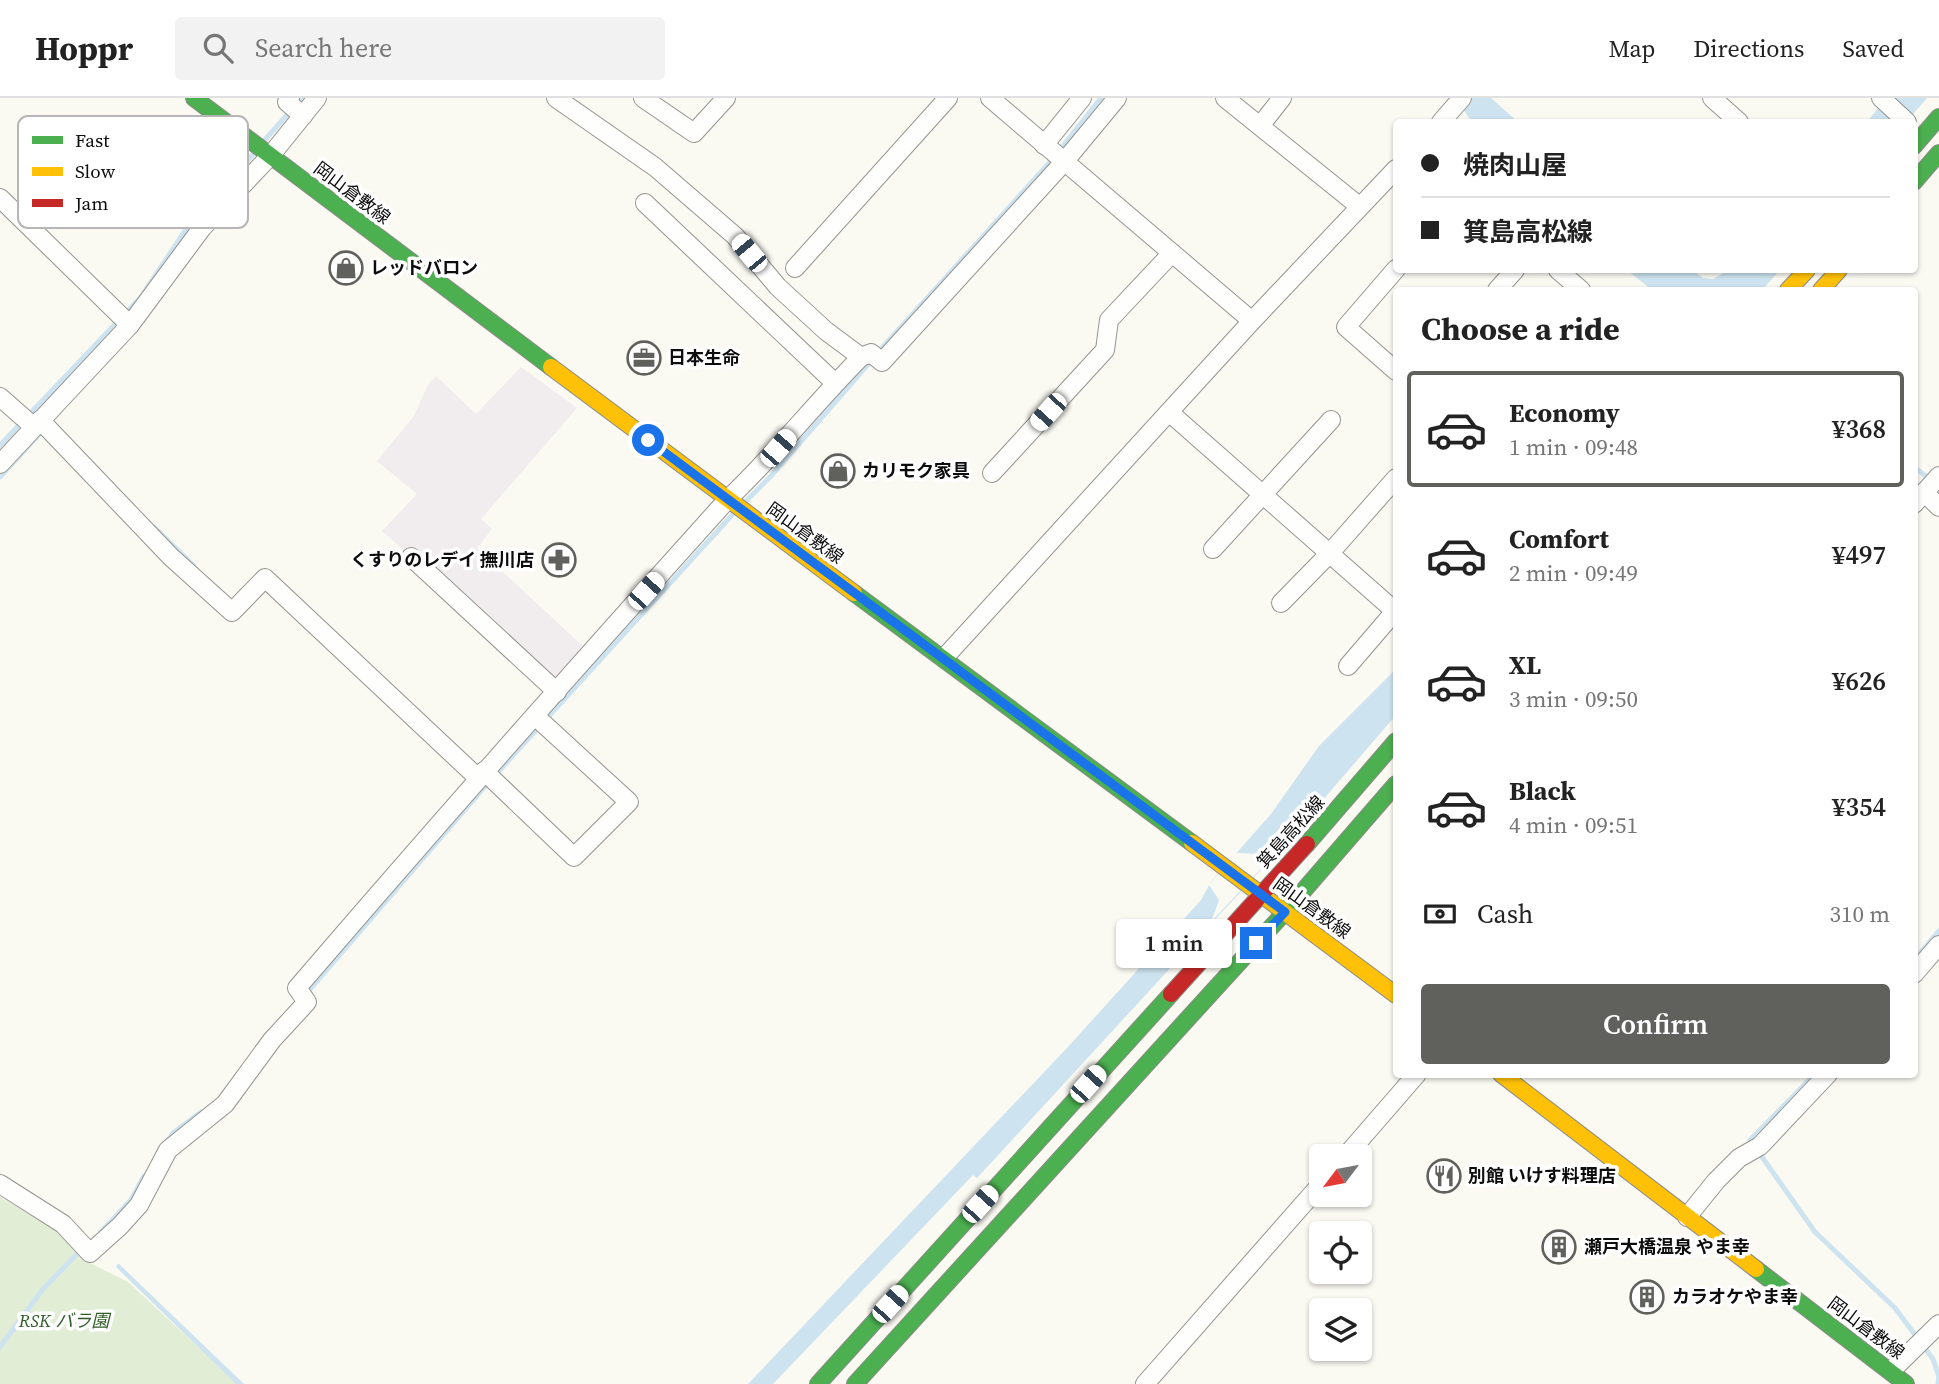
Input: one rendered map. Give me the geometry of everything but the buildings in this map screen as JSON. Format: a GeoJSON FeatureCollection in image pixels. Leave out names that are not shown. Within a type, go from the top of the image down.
{"type":"FeatureCollection","features":[{"type":"Feature","properties":{"kind":"main road","name":"岡山倉敷線"},"geometry":{"type":"LineString","coordinates":[[194,98],[218,116]]}},
{"type":"Feature","properties":{"kind":"main road"},"geometry":{"type":"LineString","coordinates":[[1918,136],[1939,117]]}},
{"type":"Feature","properties":{"kind":"main road","name":"岡山倉敷線"},"geometry":{"type":"LineString","coordinates":[[248,138],[734,505],[1393,993]]}},
{"type":"Feature","properties":{"kind":"main road"},"geometry":{"type":"LineString","coordinates":[[1918,177],[1939,152]]}},
{"type":"Feature","properties":{"kind":"main road"},"geometry":{"type":"LineString","coordinates":[[1791,287],[1804,273]]}},
{"type":"Feature","properties":{"kind":"main road"},"geometry":{"type":"LineString","coordinates":[[1824,287],[1836,273]]}},
{"type":"Feature","properties":{"kind":"main road","name":"箕島高松線"},"geometry":{"type":"LineString","coordinates":[[818,1384],[1393,744]]}},
{"type":"Feature","properties":{"kind":"main road"},"geometry":{"type":"LineString","coordinates":[[855,1384],[1285,912],[1393,787]]}},
{"type":"Feature","properties":{"kind":"main road","name":"岡山倉敷線"},"geometry":{"type":"LineString","coordinates":[[1506,1078],[1906,1384]]}},
{"type":"Feature","properties":{"kind":"street"},"geometry":{"type":"LineString","coordinates":[[248,168],[295,108],[317,98]]}},
{"type":"Feature","properties":{"kind":"street"},"geometry":{"type":"LineString","coordinates":[[556,98],[655,167],[735,236],[778,287],[826,331],[882,362],[1055,154],[1117,98]]}},
{"type":"Feature","properties":{"kind":"street"},"geometry":{"type":"LineString","coordinates":[[643,98],[694,133],[726,98]]}},
{"type":"Feature","properties":{"kind":"street"},"geometry":{"type":"LineString","coordinates":[[795,268],[948,98]]}},
{"type":"Feature","properties":{"kind":"street"},"geometry":{"type":"LineString","coordinates":[[990,98],[1252,321]]}},
{"type":"Feature","properties":{"kind":"street"},"geometry":{"type":"LineString","coordinates":[[1055,154],[1082,98]]}},
{"type":"Feature","properties":{"kind":"street"},"geometry":{"type":"LineString","coordinates":[[1226,98],[1359,206]]}},
{"type":"Feature","properties":{"kind":"street"},"geometry":{"type":"LineString","coordinates":[[1259,126],[1282,98]]}},
{"type":"Feature","properties":{"kind":"street"},"geometry":{"type":"LineString","coordinates":[[1712,98],[1736,119]]}},
{"type":"Feature","properties":{"kind":"street"},"geometry":{"type":"LineString","coordinates":[[1882,99],[1904,119]]}},
{"type":"Feature","properties":{"kind":"street"},"geometry":{"type":"LineString","coordinates":[[1443,119],[1460,101]]}},
{"type":"Feature","properties":{"kind":"street"},"geometry":{"type":"LineString","coordinates":[[1918,138],[1939,152]]}},
{"type":"Feature","properties":{"kind":"street"},"geometry":{"type":"LineString","coordinates":[[944,658],[1252,321],[1393,172]]}},
{"type":"Feature","properties":{"kind":"street"},"geometry":{"type":"LineString","coordinates":[[0,198],[18,215]]}},
{"type":"Feature","properties":{"kind":"street"},"geometry":{"type":"LineString","coordinates":[[645,203],[835,383]]}},
{"type":"Feature","properties":{"kind":"street"},"geometry":{"type":"LineString","coordinates":[[31,228],[125,319]]}},
{"type":"Feature","properties":{"kind":"street"},"geometry":{"type":"LineString","coordinates":[[0,464],[202,228]]}},
{"type":"Feature","properties":{"kind":"street"},"geometry":{"type":"LineString","coordinates":[[992,473],[1105,350],[1109,320],[1172,253]]}},
{"type":"Feature","properties":{"kind":"street"},"geometry":{"type":"LineString","coordinates":[[1393,272],[1346,327],[1393,369]]}},
{"type":"Feature","properties":{"kind":"street"},"geometry":{"type":"LineString","coordinates":[[1500,287],[1512,273]]}},
{"type":"Feature","properties":{"kind":"street"},"geometry":{"type":"LineString","coordinates":[[1561,273],[1578,287]]}},
{"type":"Feature","properties":{"kind":"street"},"geometry":{"type":"LineString","coordinates":[[0,1184],[63,1224],[90,1253],[139,1205],[168,1150],[225,1104],[272,1040],[307,1002],[297,988],[486,776],[540,720],[557,692],[734,505],[755,474],[835,383],[871,357]]}},
{"type":"Feature","properties":{"kind":"street"},"geometry":{"type":"LineString","coordinates":[[0,397],[36,423],[232,612],[265,578],[574,858],[629,802],[540,720]]}},
{"type":"Feature","properties":{"kind":"street"},"geometry":{"type":"LineString","coordinates":[[1169,412],[1393,608]]}},
{"type":"Feature","properties":{"kind":"street"},"geometry":{"type":"LineString","coordinates":[[1213,549],[1331,420]]}},
{"type":"Feature","properties":{"kind":"street"},"geometry":{"type":"LineString","coordinates":[[1281,603],[1330,554],[1393,481]]}},
{"type":"Feature","properties":{"kind":"street"},"geometry":{"type":"LineString","coordinates":[[1926,490],[1939,507]]}},
{"type":"Feature","properties":{"kind":"street"},"geometry":{"type":"LineString","coordinates":[[411,557],[557,692]]}},
{"type":"Feature","properties":{"kind":"street"},"geometry":{"type":"LineString","coordinates":[[1348,666],[1393,614]]}},
{"type":"Feature","properties":{"kind":"street"},"geometry":{"type":"LineString","coordinates":[[1918,969],[1939,945]]}},
{"type":"Feature","properties":{"kind":"street"},"geometry":{"type":"LineString","coordinates":[[1356,1144],[1414,1078]]}},
{"type":"Feature","properties":{"kind":"street"},"geometry":{"type":"LineString","coordinates":[[1687,1217],[1738,1158],[1754,1149],[1824,1078]]}},
{"type":"Feature","properties":{"kind":"street"},"geometry":{"type":"LineString","coordinates":[[1145,1384],[1309,1198]]}},
{"type":"Feature","properties":{"kind":"street"},"geometry":{"type":"LineString","coordinates":[[1891,1371],[1939,1324]]}},
{"type":"Feature","properties":{"kind":"shaded area"},"geometry":{"type":"Polygon","coordinates":[[[521,367],[577,408],[481,519],[492,529],[477,548],[587,650],[561,677],[551,679],[382,531],[417,494],[377,461],[414,416],[428,385],[436,376],[476,414],[521,367]]]}},
{"type":"Feature","properties":{"kind":"green space","name":"RSK バラ園"},"geometry":{"type":"Polygon","coordinates":[[[0,1197],[57,1231],[92,1264],[128,1282],[238,1384],[0,1384],[0,1197]]]}},
{"type":"Feature","properties":{"kind":"water"},"geometry":{"type":"Polygon","coordinates":[[[1455,98],[1491,98],[1515,119],[1470,119],[1455,98]]]}},
{"type":"Feature","properties":{"kind":"water"},"geometry":{"type":"Polygon","coordinates":[[[1886,98],[1927,98],[1909,119],[1869,119],[1886,98]]]}},
{"type":"Feature","properties":{"kind":"water"},"geometry":{"type":"Polygon","coordinates":[[[1631,273],[1696,273],[1703,278],[1713,279],[1723,273],[1777,273],[1765,287],[1648,287],[1631,273]]]}},
{"type":"Feature","properties":{"kind":"water"},"geometry":{"type":"Polygon","coordinates":[[[1393,672],[1393,718],[1291,837],[977,1178],[973,1175],[773,1384],[748,1384],[1067,1048],[1201,900],[1211,882],[1271,814],[1319,746],[1393,672]]]}},
{"type":"Feature","properties":{"kind":"water"},"geometry":{"type":"Polygon","coordinates":[[[118,1264],[244,1384],[236,1384],[116,1267],[118,1264]]]}},
{"type":"Feature","properties":{"kind":"pier"},"geometry":{"type":"Polygon","coordinates":[[[1286,842],[1211,922],[1219,900],[1209,885],[1236,853],[1263,854],[1286,842]]]}},
{"type":"Feature","properties":{"kind":"waterway"},"geometry":{"type":"LineString","coordinates":[[263,142],[302,98]]}},
{"type":"Feature","properties":{"kind":"waterway"},"geometry":{"type":"LineString","coordinates":[[743,504],[1051,161],[1101,98]]}},
{"type":"Feature","properties":{"kind":"waterway"},"geometry":{"type":"LineString","coordinates":[[248,160],[255,152]]}},
{"type":"Feature","properties":{"kind":"waterway"},"geometry":{"type":"LineString","coordinates":[[0,445],[141,297],[187,228]]}},
{"type":"Feature","properties":{"kind":"waterway"},"geometry":{"type":"LineString","coordinates":[[0,477],[45,428]]}},
{"type":"Feature","properties":{"kind":"waterway"},"geometry":{"type":"LineString","coordinates":[[1918,470],[1931,480]]}},
{"type":"Feature","properties":{"kind":"waterway"},"geometry":{"type":"LineString","coordinates":[[305,995],[487,784],[733,514]]}},
{"type":"Feature","properties":{"kind":"waterway"},"geometry":{"type":"LineString","coordinates":[[154,527],[194,566]]}},
{"type":"Feature","properties":{"kind":"waterway"},"geometry":{"type":"LineString","coordinates":[[1918,955],[1939,931]]}},
{"type":"Feature","properties":{"kind":"waterway"},"geometry":{"type":"LineString","coordinates":[[1811,1078],[1750,1140],[1815,1232],[1895,1308],[1933,1359],[1939,1377],[1938,1384]]}},
{"type":"Feature","properties":{"kind":"waterway"},"geometry":{"type":"LineString","coordinates":[[167,1142],[173,1133],[201,1112]]}},
{"type":"Feature","properties":{"kind":"waterway"},"geometry":{"type":"LineString","coordinates":[[101,1232],[131,1200],[144,1176]]}},
{"type":"Feature","properties":{"kind":"waterway"},"geometry":{"type":"LineString","coordinates":[[0,1347],[43,1289],[81,1250]]}},
{"type":"Feature","properties":{"kind":"traffic: fast"},"geometry":{"type":"LineString","coordinates":[[194,98],[218,116]]}},
{"type":"Feature","properties":{"kind":"traffic: fast"},"geometry":{"type":"LineString","coordinates":[[1918,141],[1939,117]]}},
{"type":"Feature","properties":{"kind":"traffic: fast"},"geometry":{"type":"LineString","coordinates":[[248,139],[551,367]]}},
{"type":"Feature","properties":{"kind":"traffic: fast"},"geometry":{"type":"LineString","coordinates":[[1918,177],[1939,153]]}},
{"type":"Feature","properties":{"kind":"traffic: fast"},"geometry":{"type":"LineString","coordinates":[[854,593],[1192,843]]}},
{"type":"Feature","properties":{"kind":"traffic: fast"},"geometry":{"type":"LineString","coordinates":[[1307,844],[1393,744]]}},
{"type":"Feature","properties":{"kind":"traffic: fast"},"geometry":{"type":"LineString","coordinates":[[855,1384],[1285,912],[1393,787]]}},
{"type":"Feature","properties":{"kind":"traffic: fast"},"geometry":{"type":"LineString","coordinates":[[818,1384],[1171,994]]}},
{"type":"Feature","properties":{"kind":"traffic: fast"},"geometry":{"type":"LineString","coordinates":[[1756,1269],[1906,1384]]}},
{"type":"Feature","properties":{"kind":"traffic: slow"},"geometry":{"type":"LineString","coordinates":[[1791,287],[1804,273]]}},
{"type":"Feature","properties":{"kind":"traffic: slow"},"geometry":{"type":"LineString","coordinates":[[1824,287],[1836,273]]}},
{"type":"Feature","properties":{"kind":"traffic: slow"},"geometry":{"type":"LineString","coordinates":[[551,367],[854,593]]}},
{"type":"Feature","properties":{"kind":"traffic: slow"},"geometry":{"type":"LineString","coordinates":[[1192,843],[1393,993]]}},
{"type":"Feature","properties":{"kind":"traffic: slow"},"geometry":{"type":"LineString","coordinates":[[1506,1078],[1756,1269]]}},
{"type":"Feature","properties":{"kind":"traffic: jam"},"geometry":{"type":"LineString","coordinates":[[1171,994],[1307,844]]}},
{"type":"Feature","properties":{"kind":"place","name":"レッドバロン"},"geometry":{"type":"Point","coordinates":[346,268]}},
{"type":"Feature","properties":{"kind":"place","name":"日本生命"},"geometry":{"type":"Point","coordinates":[644,358]}},
{"type":"Feature","properties":{"kind":"place","name":"カリモク家具"},"geometry":{"type":"Point","coordinates":[838,471]}},
{"type":"Feature","properties":{"kind":"place","name":"くすりのレデイ 撫川店"},"geometry":{"type":"Point","coordinates":[559,560]}},
{"type":"Feature","properties":{"kind":"place","name":"別館 いけす料理店"},"geometry":{"type":"Point","coordinates":[1444,1176]}},
{"type":"Feature","properties":{"kind":"place","name":"瀬戸大橋温泉 やま幸"},"geometry":{"type":"Point","coordinates":[1559,1247]}},
{"type":"Feature","properties":{"kind":"place","name":"カラオケやま幸"},"geometry":{"type":"Point","coordinates":[1647,1297]}},
{"type":"Feature","properties":{"kind":"route"},"geometry":{"type":"LineString","coordinates":[[648,440],[1285,912],[1256,943]]}}]}
